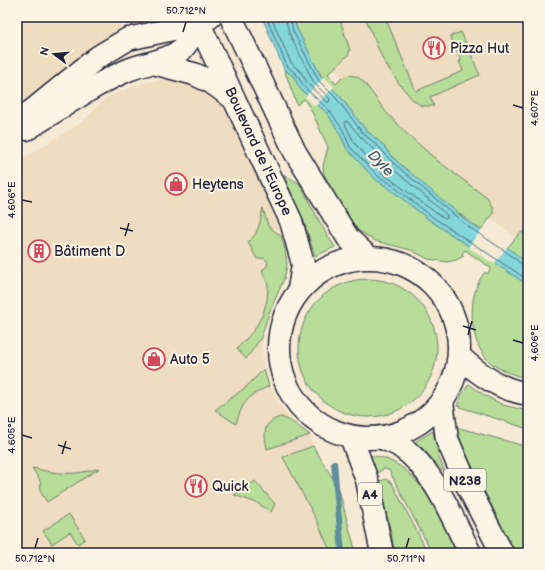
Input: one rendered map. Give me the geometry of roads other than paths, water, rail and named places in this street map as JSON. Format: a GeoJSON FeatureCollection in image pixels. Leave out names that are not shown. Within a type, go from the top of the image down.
{"type":"FeatureCollection","features":[{"type":"Feature","properties":{"kind":"main road"},"geometry":{"type":"LineString","coordinates":[[17,123],[98,57],[128,38],[146,17]]}},
{"type":"Feature","properties":{"kind":"main road"},"geometry":{"type":"LineString","coordinates":[[231,17],[294,152],[348,238],[368,257]]}},
{"type":"Feature","properties":{"kind":"main road"},"geometry":{"type":"LineString","coordinates":[[128,38],[202,19]]}},
{"type":"Feature","properties":{"kind":"main road"},"geometry":{"type":"LineString","coordinates":[[17,132],[22,132],[95,87],[128,70],[153,63],[178,52],[183,48],[202,19]]}},
{"type":"Feature","properties":{"kind":"main road","name":"Boulevard de l'Europe"},"geometry":{"type":"LineString","coordinates":[[202,19],[234,98],[291,221],[303,264],[299,290]]}},
{"type":"Feature","properties":{"kind":"main road"},"geometry":{"type":"LineString","coordinates":[[153,63],[194,74],[212,82],[234,98]]}},
{"type":"Feature","properties":{"kind":"main road","name":"Boulevard de l'Europe"},"geometry":{"type":"LineString","coordinates":[[368,257],[386,258],[404,264],[420,272],[437,287],[449,305],[458,326],[460,358],[454,381],[442,402],[425,420],[405,432],[382,438],[351,437],[330,430],[312,418],[296,403],[281,371],[279,336],[286,312],[299,290],[318,272],[342,261],[368,257]]}},
{"type":"Feature","properties":{"kind":"main road"},"geometry":{"type":"LineString","coordinates":[[460,358],[473,369],[493,382],[514,392],[528,394]]}},
{"type":"Feature","properties":{"kind":"main road","name":"N238"},"geometry":{"type":"LineString","coordinates":[[442,402],[447,439],[466,483],[502,553]]}},
{"type":"Feature","properties":{"kind":"main road","name":"A4"},"geometry":{"type":"LineString","coordinates":[[351,437],[368,480],[382,553]]}},
{"type":"Feature","properties":{"kind":"main road","name":"Boulevard de l'Europe"},"geometry":{"type":"LineString","coordinates":[[382,438],[401,446],[416,459],[438,490],[470,553]]}},
{"type":"Feature","properties":{"kind":"water","name":"Dyle"},"geometry":{"type":"Polygon","coordinates":[[[262,17],[293,17],[297,29],[322,78],[339,95],[365,129],[383,145],[392,157],[468,222],[511,250],[528,264],[528,285],[431,221],[376,180],[347,149],[339,132],[327,113],[300,89],[294,77],[284,69],[262,17]]]}},
{"type":"Feature","properties":{"kind":"waterway"},"geometry":{"type":"LineString","coordinates":[[334,463],[342,553]]}},
{"type":"Feature","properties":{"kind":"place","name":"Pizza Hut"},"geometry":{"type":"Point","coordinates":[434,48]}},
{"type":"Feature","properties":{"kind":"place","name":"Heytens"},"geometry":{"type":"Point","coordinates":[176,184]}},
{"type":"Feature","properties":{"kind":"place","name":"Bâtiment D"},"geometry":{"type":"Point","coordinates":[39,251]}},
{"type":"Feature","properties":{"kind":"place","name":"Auto 5"},"geometry":{"type":"Point","coordinates":[154,359]}},
{"type":"Feature","properties":{"kind":"place","name":"Quick"},"geometry":{"type":"Point","coordinates":[196,486]}}]}
